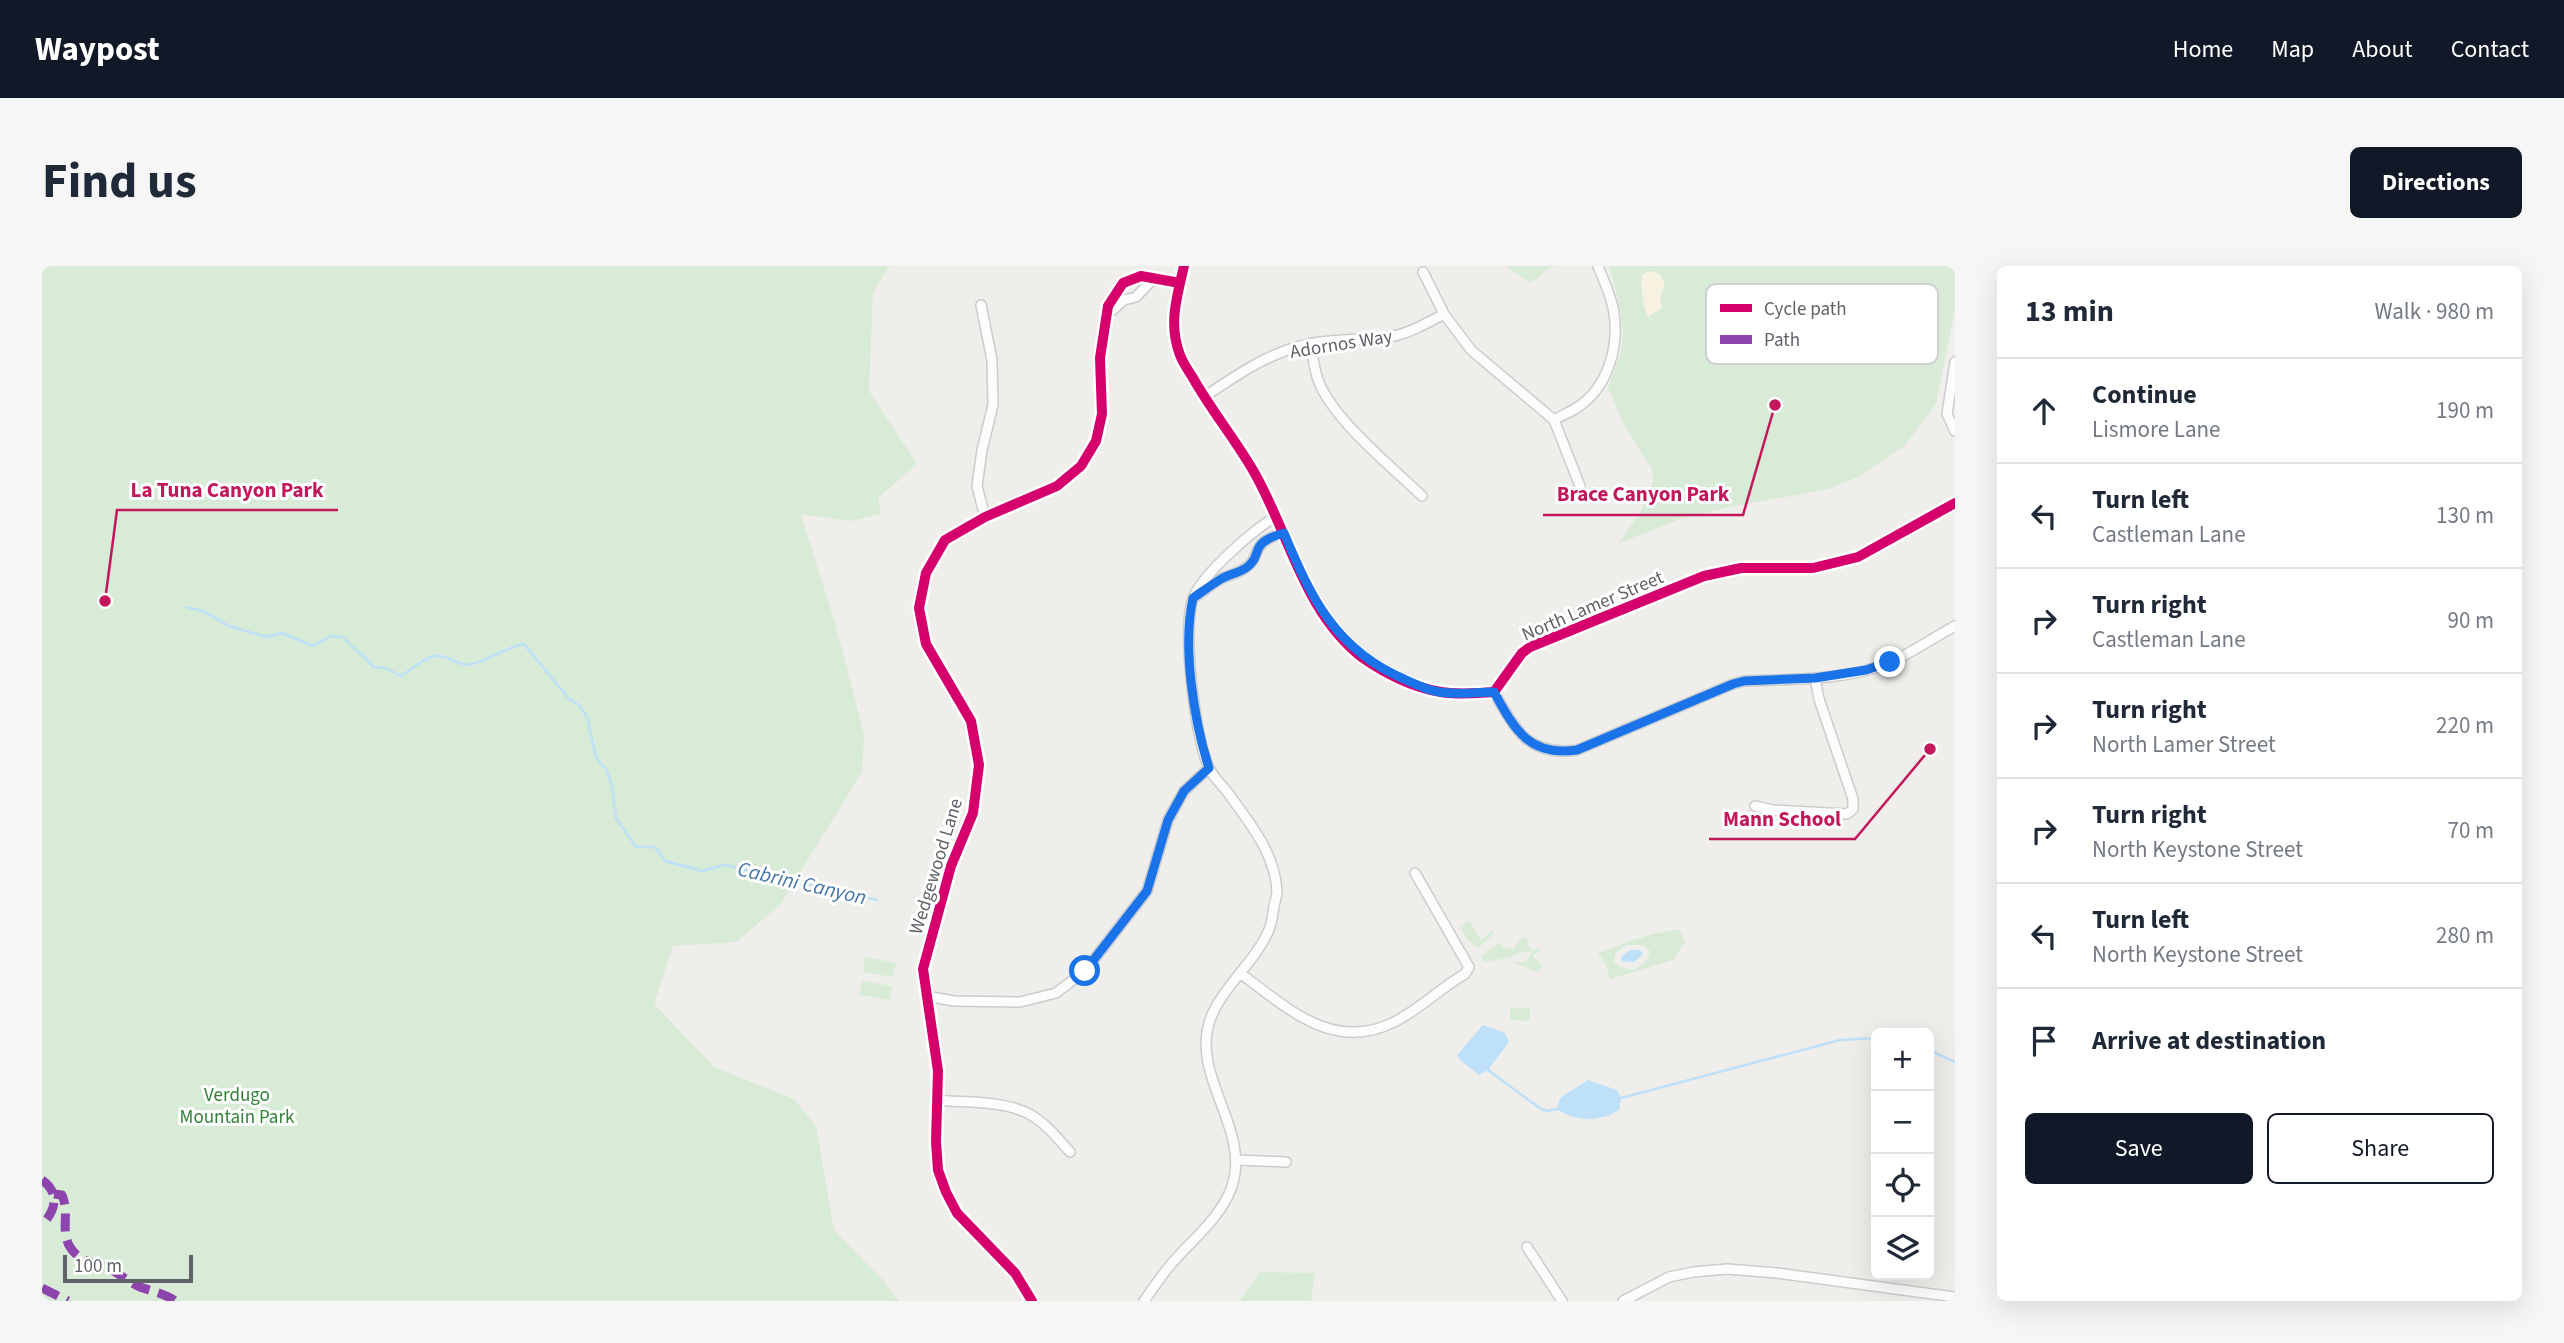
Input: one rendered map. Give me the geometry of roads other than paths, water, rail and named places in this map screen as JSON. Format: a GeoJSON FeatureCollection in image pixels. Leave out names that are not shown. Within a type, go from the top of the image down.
{"type":"FeatureCollection","features":[{"type":"Feature","properties":{"kind":"street"},"geometry":{"type":"LineString","coordinates":[[1184,266],[1175,302],[1174,331],[1180,355],[1204,397],[1253,470],[1277,516],[1315,602],[1348,644],[1381,670],[1441,693],[1494,692],[1520,733],[1532,743],[1551,752],[1577,750],[1744,681],[1815,678],[1866,670],[1890,662],[1955,626]]}},
{"type":"Feature","properties":{"kind":"street"},"geometry":{"type":"LineString","coordinates":[[1554,419],[1580,406],[1595,390],[1609,366],[1616,339],[1614,311],[1598,266]]}},
{"type":"Feature","properties":{"kind":"street"},"geometry":{"type":"LineString","coordinates":[[1423,272],[1444,314],[1471,350],[1554,419],[1580,486]]}},
{"type":"Feature","properties":{"kind":"street","name":"Wedgewood Lane"},"geometry":{"type":"LineString","coordinates":[[1032,1301],[1015,1273],[957,1213],[938,1170],[938,1071],[923,969],[951,866],[973,813],[979,765],[971,721],[926,644],[919,608],[926,573],[945,540],[985,517],[1057,486],[1082,467],[1096,440],[1102,414],[1100,358],[1108,306],[1123,283],[1141,276],[1180,283]]}},
{"type":"Feature","properties":{"kind":"street"},"geometry":{"type":"LineString","coordinates":[[1106,316],[1124,300],[1136,297],[1154,278]]}},
{"type":"Feature","properties":{"kind":"street"},"geometry":{"type":"LineString","coordinates":[[981,305],[992,360],[993,405],[977,486],[985,517]]}},
{"type":"Feature","properties":{"kind":"street","name":"Adornos Way"},"geometry":{"type":"LineString","coordinates":[[1204,397],[1252,365],[1279,352],[1310,343],[1392,337],[1444,314]]}},
{"type":"Feature","properties":{"kind":"street"},"geometry":{"type":"LineString","coordinates":[[1310,343],[1318,380],[1330,402],[1345,421],[1422,496]]}},
{"type":"Feature","properties":{"kind":"street"},"geometry":{"type":"LineString","coordinates":[[1955,362],[1947,414],[1955,431]]}},
{"type":"Feature","properties":{"kind":"street","name":"North Lamer Street"},"geometry":{"type":"LineString","coordinates":[[1494,692],[1522,653],[1530,647],[1704,576],[1741,568],[1813,568],[1858,557],[1955,503]]}},
{"type":"Feature","properties":{"kind":"street"},"geometry":{"type":"LineString","coordinates":[[1144,1301],[1170,1266],[1217,1213],[1230,1190],[1237,1160],[1207,1053],[1210,1021],[1218,1003],[1270,928],[1277,892],[1269,858],[1254,828],[1209,768],[1200,738],[1192,683],[1189,618],[1193,598],[1211,573],[1266,522],[1277,516]]}},
{"type":"Feature","properties":{"kind":"street"},"geometry":{"type":"LineString","coordinates":[[1193,598],[1245,568],[1251,562],[1259,544],[1284,533]]}},
{"type":"Feature","properties":{"kind":"street"},"geometry":{"type":"LineString","coordinates":[[1755,806],[1773,810],[1847,814],[1853,809],[1853,799],[1819,699],[1815,678]]}},
{"type":"Feature","properties":{"kind":"street"},"geometry":{"type":"LineString","coordinates":[[926,996],[954,1001],[1020,1002],[1056,993],[1085,971],[1147,891],[1168,820],[1184,791],[1209,768]]}},
{"type":"Feature","properties":{"kind":"street"},"geometry":{"type":"LineString","coordinates":[[1240,973],[1299,1017],[1327,1028],[1357,1033],[1376,1030],[1409,1013],[1468,971],[1468,964],[1415,873]]}},
{"type":"Feature","properties":{"kind":"street"},"geometry":{"type":"LineString","coordinates":[[936,1100],[1005,1106],[1029,1114],[1049,1129],[1070,1153]]}},
{"type":"Feature","properties":{"kind":"street"},"geometry":{"type":"LineString","coordinates":[[1237,1160],[1286,1162]]}},
{"type":"Feature","properties":{"kind":"street"},"geometry":{"type":"LineString","coordinates":[[1527,1247],[1562,1301]]}},
{"type":"Feature","properties":{"kind":"street"},"geometry":{"type":"LineString","coordinates":[[1623,1301],[1669,1277],[1727,1269],[1777,1273],[1955,1297]]}},
{"type":"Feature","properties":{"kind":"water"},"geometry":{"type":"Polygon","coordinates":[[[1630,950],[1640,950],[1643,954],[1634,962],[1621,961],[1621,957],[1630,950]]]}},
{"type":"Feature","properties":{"kind":"water"},"geometry":{"type":"Polygon","coordinates":[[[1483,1025],[1505,1033],[1509,1042],[1488,1070],[1479,1075],[1457,1055],[1483,1025]]]}},
{"type":"Feature","properties":{"kind":"water"},"geometry":{"type":"Polygon","coordinates":[[[1588,1080],[1617,1090],[1621,1098],[1619,1110],[1604,1117],[1588,1119],[1571,1116],[1557,1109],[1560,1098],[1588,1080]]]}},
{"type":"Feature","properties":{"kind":"waterway","name":"Cabrini Canyon"},"geometry":{"type":"LineString","coordinates":[[186,607],[203,611],[229,626],[266,637],[282,633],[313,646],[331,636],[343,637],[373,667],[386,668],[401,676],[435,656],[472,664],[524,644],[587,717],[596,758],[606,769],[612,786],[616,818],[636,847],[655,847],[665,861],[702,871],[725,865],[877,900]]}},
{"type":"Feature","properties":{"kind":"waterway"},"geometry":{"type":"LineString","coordinates":[[1621,1098],[1840,1040],[1871,1038]]}},
{"type":"Feature","properties":{"kind":"waterway"},"geometry":{"type":"LineString","coordinates":[[1934,1052],[1955,1062]]}},
{"type":"Feature","properties":{"kind":"waterway"},"geometry":{"type":"LineString","coordinates":[[1488,1070],[1541,1109],[1557,1109]]}},
{"type":"Feature","properties":{"kind":"place","name":"Brace Canyon Park"},"geometry":{"type":"Point","coordinates":[1775,405]}},
{"type":"Feature","properties":{"kind":"place","name":"La Tuna Canyon Park"},"geometry":{"type":"Point","coordinates":[105,601]}},
{"type":"Feature","properties":{"kind":"place","name":"Mann School"},"geometry":{"type":"Point","coordinates":[1930,749]}},
{"type":"Feature","properties":{"kind":"park label","name":"Verdugo Mountain Park"},"geometry":{"type":"Point","coordinates":[237,1105]}}]}
